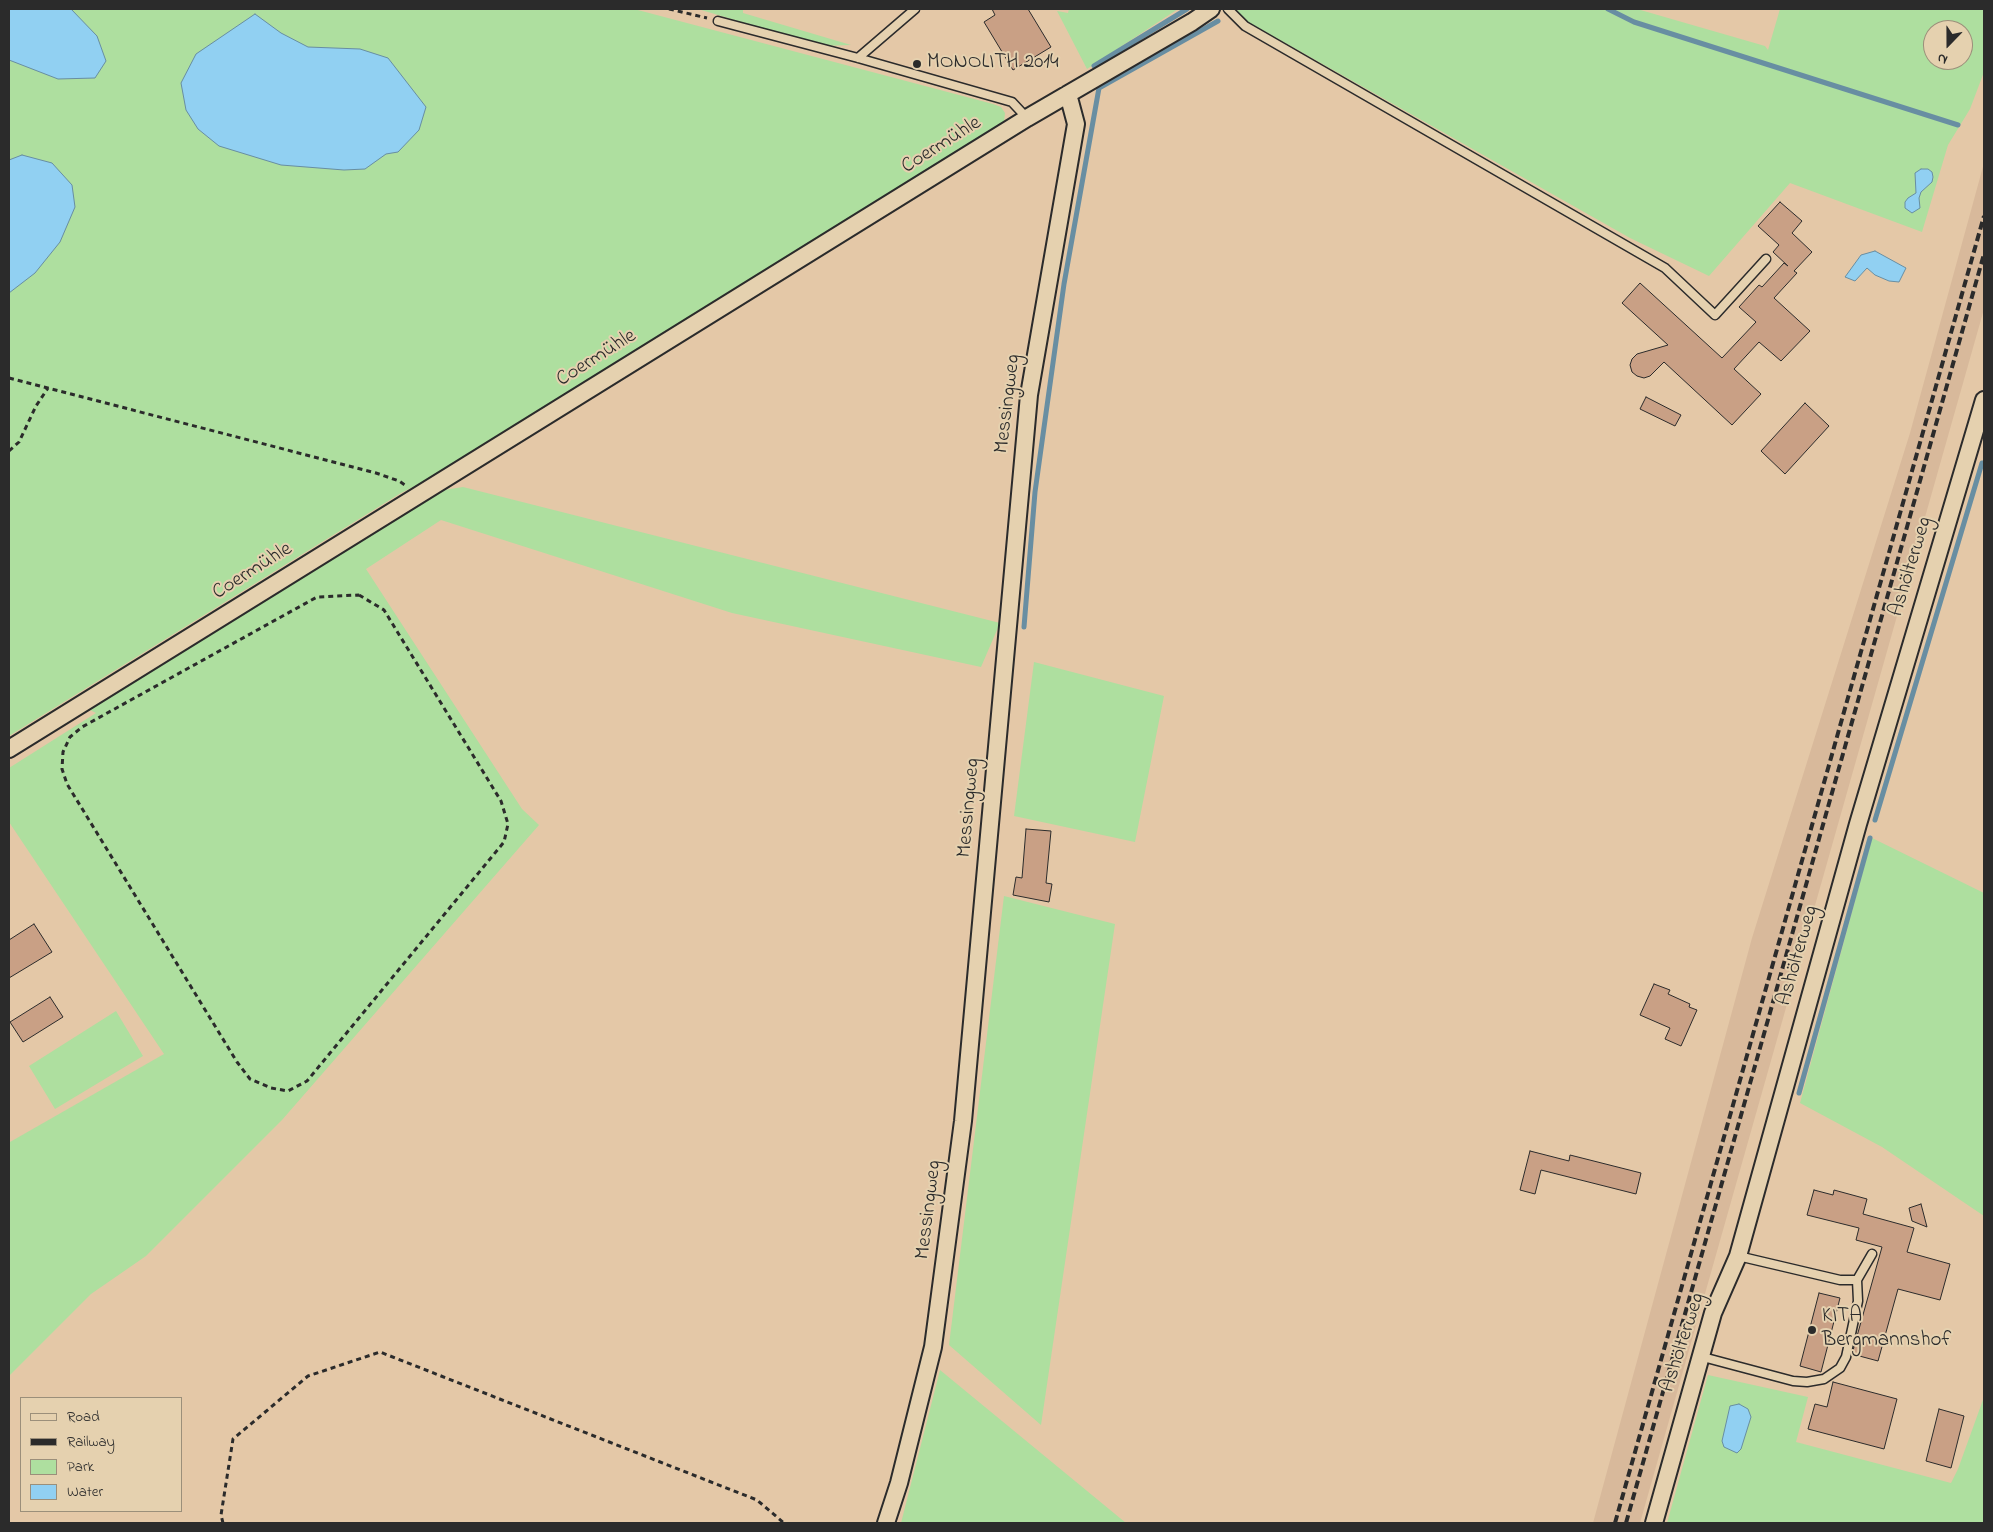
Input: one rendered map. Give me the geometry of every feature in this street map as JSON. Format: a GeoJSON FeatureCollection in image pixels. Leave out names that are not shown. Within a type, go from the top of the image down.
{"type":"FeatureCollection","features":[{"type":"Feature","properties":{"kind":"street","name":"Coermühle"},"geometry":{"type":"LineString","coordinates":[[9,749],[1027,118],[1192,22],[1211,9]]}},
{"type":"Feature","properties":{"kind":"street","name":"Messingweg"},"geometry":{"type":"LineString","coordinates":[[886,1523],[898,1484],[933,1347],[962,1121],[1029,395],[1076,124],[1068,94]]}},
{"type":"Feature","properties":{"kind":"street","name":"Ashölterweg"},"geometry":{"type":"LineString","coordinates":[[1654,1523],[1699,1356],[1713,1313],[1738,1256],[1858,824],[1978,442],[1984,400]]}},
{"type":"Feature","properties":{"kind":"lane"},"geometry":{"type":"LineString","coordinates":[[858,58],[915,9]]}},
{"type":"Feature","properties":{"kind":"lane"},"geometry":{"type":"LineString","coordinates":[[1228,9],[1245,26],[1665,268],[1715,315],[1766,259]]}},
{"type":"Feature","properties":{"kind":"lane"},"geometry":{"type":"LineString","coordinates":[[718,21],[858,58],[1012,102],[1027,118]]}},
{"type":"Feature","properties":{"kind":"lane"},"geometry":{"type":"LineString","coordinates":[[1699,1356],[1792,1381],[1807,1382],[1824,1379],[1840,1368],[1846,1358],[1858,1301],[1857,1280],[1872,1254]]}},
{"type":"Feature","properties":{"kind":"lane"},"geometry":{"type":"LineString","coordinates":[[1738,1256],[1840,1280],[1857,1280]]}},
{"type":"Feature","properties":{"kind":"path"},"geometry":{"type":"LineString","coordinates":[[671,9],[718,21]]}},
{"type":"Feature","properties":{"kind":"path"},"geometry":{"type":"LineString","coordinates":[[9,378],[376,473],[399,480],[418,494]]}},
{"type":"Feature","properties":{"kind":"path"},"geometry":{"type":"LineString","coordinates":[[9,451],[19,442],[36,406],[48,388]]}},
{"type":"Feature","properties":{"kind":"path"},"geometry":{"type":"LineString","coordinates":[[359,595],[384,610],[501,801],[508,824],[504,842],[307,1081],[288,1091],[271,1088],[250,1079],[237,1062],[67,784],[62,769],[64,752],[70,737],[82,727],[317,597],[359,595]]}},
{"type":"Feature","properties":{"kind":"path"},"geometry":{"type":"LineString","coordinates":[[223,1523],[221,1515],[233,1439],[308,1376],[380,1352],[758,1500],[784,1523]]}},
{"type":"Feature","properties":{"kind":"shaded area"},"geometry":{"type":"Polygon","coordinates":[[[1984,163],[1984,309],[1640,1523],[1593,1523],[1752,938],[1910,433],[1984,163]]]}},
{"type":"Feature","properties":{"kind":"green space"},"geometry":{"type":"Polygon","coordinates":[[[9,9],[634,9],[993,104],[1001,107],[1005,113],[1004,122],[996,131],[435,476],[401,493],[9,736],[9,9]]]}},
{"type":"Feature","properties":{"kind":"green space"},"geometry":{"type":"Polygon","coordinates":[[[698,9],[743,9],[743,13],[851,45],[821,46],[698,9]]]}},
{"type":"Feature","properties":{"kind":"green space"},"geometry":{"type":"Polygon","coordinates":[[[1069,9],[1178,9],[1087,69],[1057,11],[1068,13],[1069,9]]]}},
{"type":"Feature","properties":{"kind":"green space"},"geometry":{"type":"Polygon","coordinates":[[[1239,9],[1637,9],[1765,46],[1768,50],[1780,9],[1984,9],[1984,72],[1970,109],[1948,145],[1922,232],[1790,183],[1709,276],[1630,238],[1234,14],[1239,9]]]}},
{"type":"Feature","properties":{"kind":"green space"},"geometry":{"type":"Polygon","coordinates":[[[463,487],[1000,623],[981,667],[732,613],[441,520],[366,569],[522,809],[539,825],[282,1120],[146,1256],[91,1294],[9,1376],[9,1140],[10,1142],[164,1054],[9,822],[9,768],[96,713],[80,705],[418,494],[463,487]]]}},
{"type":"Feature","properties":{"kind":"green space"},"geometry":{"type":"Polygon","coordinates":[[[1034,662],[1164,696],[1135,842],[1014,816],[1034,662]]]}},
{"type":"Feature","properties":{"kind":"green space"},"geometry":{"type":"Polygon","coordinates":[[[1872,838],[1984,893],[1984,1216],[1882,1147],[1800,1103],[1872,838]]]}},
{"type":"Feature","properties":{"kind":"green space"},"geometry":{"type":"Polygon","coordinates":[[[1004,896],[1115,924],[1041,1425],[949,1345],[1004,896]]]}},
{"type":"Feature","properties":{"kind":"green space"},"geometry":{"type":"Polygon","coordinates":[[[116,1011],[143,1056],[55,1109],[29,1066],[116,1011]]]}},
{"type":"Feature","properties":{"kind":"green space"},"geometry":{"type":"Polygon","coordinates":[[[940,1370],[1126,1523],[901,1523],[940,1370]]]}},
{"type":"Feature","properties":{"kind":"green space"},"geometry":{"type":"Polygon","coordinates":[[[1708,1375],[1808,1397],[1796,1442],[1951,1483],[1958,1469],[1984,1397],[1984,1523],[1667,1523],[1708,1375]]]}},
{"type":"Feature","properties":{"kind":"water"},"geometry":{"type":"Polygon","coordinates":[[[9,9],[71,9],[97,36],[106,61],[95,78],[58,79],[9,60],[9,9]]]}},
{"type":"Feature","properties":{"kind":"water"},"geometry":{"type":"Polygon","coordinates":[[[255,14],[281,33],[308,47],[360,49],[388,58],[426,107],[419,130],[398,152],[386,154],[365,169],[344,170],[281,165],[219,146],[198,129],[186,110],[181,83],[196,54],[255,14]]]}},
{"type":"Feature","properties":{"kind":"water"},"geometry":{"type":"Polygon","coordinates":[[[22,155],[52,163],[72,185],[75,207],[60,242],[35,273],[9,293],[9,160],[22,155]]]}},
{"type":"Feature","properties":{"kind":"water"},"geometry":{"type":"Polygon","coordinates":[[[1921,169],[1928,169],[1932,172],[1932,182],[1921,192],[1919,198],[1920,208],[1912,213],[1905,208],[1905,202],[1916,193],[1915,173],[1921,169]]]}},
{"type":"Feature","properties":{"kind":"water"},"geometry":{"type":"Polygon","coordinates":[[[1875,251],[1906,268],[1899,282],[1889,281],[1875,275],[1867,268],[1855,281],[1845,277],[1861,255],[1875,251]]]}},
{"type":"Feature","properties":{"kind":"water"},"geometry":{"type":"Polygon","coordinates":[[[1739,1404],[1748,1409],[1751,1417],[1741,1449],[1737,1453],[1724,1447],[1722,1441],[1730,1406],[1739,1404]]]}},
{"type":"Feature","properties":{"kind":"building"},"geometry":{"type":"Polygon","coordinates":[[[992,9],[1028,9],[1051,47],[1013,70],[984,22],[995,15],[992,9]]]}},
{"type":"Feature","properties":{"kind":"building"},"geometry":{"type":"Polygon","coordinates":[[[1780,202],[1802,221],[1792,233],[1812,252],[1794,271],[1797,273],[1774,298],[1810,331],[1781,361],[1759,342],[1734,369],[1761,394],[1732,425],[1664,362],[1650,376],[1644,378],[1632,372],[1630,365],[1632,359],[1637,354],[1668,345],[1622,303],[1640,283],[1722,358],[1756,322],[1739,307],[1759,285],[1762,287],[1784,263],[1788,266],[1773,252],[1779,245],[1758,226],[1780,202]]]}},
{"type":"Feature","properties":{"kind":"building"},"geometry":{"type":"Polygon","coordinates":[[[1646,397],[1681,415],[1675,426],[1640,409],[1646,397]]]}},
{"type":"Feature","properties":{"kind":"building"},"geometry":{"type":"Polygon","coordinates":[[[1805,403],[1829,426],[1785,474],[1761,451],[1805,403]]]}},
{"type":"Feature","properties":{"kind":"building"},"geometry":{"type":"Polygon","coordinates":[[[1026,829],[1051,831],[1046,883],[1052,884],[1049,902],[1013,895],[1016,877],[1022,878],[1026,829]]]}},
{"type":"Feature","properties":{"kind":"building"},"geometry":{"type":"Polygon","coordinates":[[[34,924],[52,952],[9,978],[9,940],[34,924]]]}},
{"type":"Feature","properties":{"kind":"building"},"geometry":{"type":"Polygon","coordinates":[[[1654,984],[1670,990],[1668,994],[1690,1004],[1689,1007],[1697,1010],[1681,1046],[1665,1039],[1670,1028],[1640,1015],[1654,984]]]}},
{"type":"Feature","properties":{"kind":"building"},"geometry":{"type":"Polygon","coordinates":[[[50,997],[63,1017],[23,1042],[10,1022],[50,997]]]}},
{"type":"Feature","properties":{"kind":"building"},"geometry":{"type":"Polygon","coordinates":[[[1530,1151],[1569,1161],[1570,1155],[1641,1173],[1636,1194],[1541,1170],[1535,1194],[1520,1190],[1530,1151]]]}},
{"type":"Feature","properties":{"kind":"building"},"geometry":{"type":"Polygon","coordinates":[[[1814,1190],[1833,1195],[1834,1190],[1867,1199],[1863,1214],[1914,1228],[1907,1252],[1950,1264],[1940,1300],[1898,1289],[1878,1361],[1852,1354],[1882,1247],[1856,1240],[1859,1228],[1807,1215],[1814,1190]]]}},
{"type":"Feature","properties":{"kind":"building"},"geometry":{"type":"Polygon","coordinates":[[[1921,1204],[1927,1227],[1912,1221],[1909,1208],[1921,1204]]]}},
{"type":"Feature","properties":{"kind":"building"},"geometry":{"type":"Polygon","coordinates":[[[1819,1293],[1840,1298],[1821,1372],[1800,1366],[1819,1293]]]}},
{"type":"Feature","properties":{"kind":"building"},"geometry":{"type":"Polygon","coordinates":[[[1833,1382],[1897,1399],[1884,1449],[1808,1429],[1815,1404],[1827,1407],[1833,1382]]]}},
{"type":"Feature","properties":{"kind":"building"},"geometry":{"type":"Polygon","coordinates":[[[1939,1409],[1964,1416],[1951,1468],[1926,1461],[1939,1409]]]}},
{"type":"Feature","properties":{"kind":"waterway"},"geometry":{"type":"LineString","coordinates":[[1094,66],[1187,9]]}},
{"type":"Feature","properties":{"kind":"waterway"},"geometry":{"type":"LineString","coordinates":[[1608,9],[1634,22],[1958,125]]}},
{"type":"Feature","properties":{"kind":"waterway"},"geometry":{"type":"LineString","coordinates":[[1024,627],[1035,492],[1064,284],[1099,88],[1218,21]]}},
{"type":"Feature","properties":{"kind":"waterway"},"geometry":{"type":"LineString","coordinates":[[1875,820],[1982,463]]}},
{"type":"Feature","properties":{"kind":"waterway"},"geometry":{"type":"LineString","coordinates":[[1799,1093],[1870,838]]}},
{"type":"Feature","properties":{"kind":"railway"},"geometry":{"type":"LineString","coordinates":[[1615,1523],[1984,216]]}},
{"type":"Feature","properties":{"kind":"railway"},"geometry":{"type":"LineString","coordinates":[[1626,1523],[1984,254]]}},
{"type":"Feature","properties":{"kind":"place","name":"MONOLITH 2014"},"geometry":{"type":"Point","coordinates":[917,64]}},
{"type":"Feature","properties":{"kind":"place","name":"KITA Bergmannshof"},"geometry":{"type":"Point","coordinates":[1812,1330]}}]}
